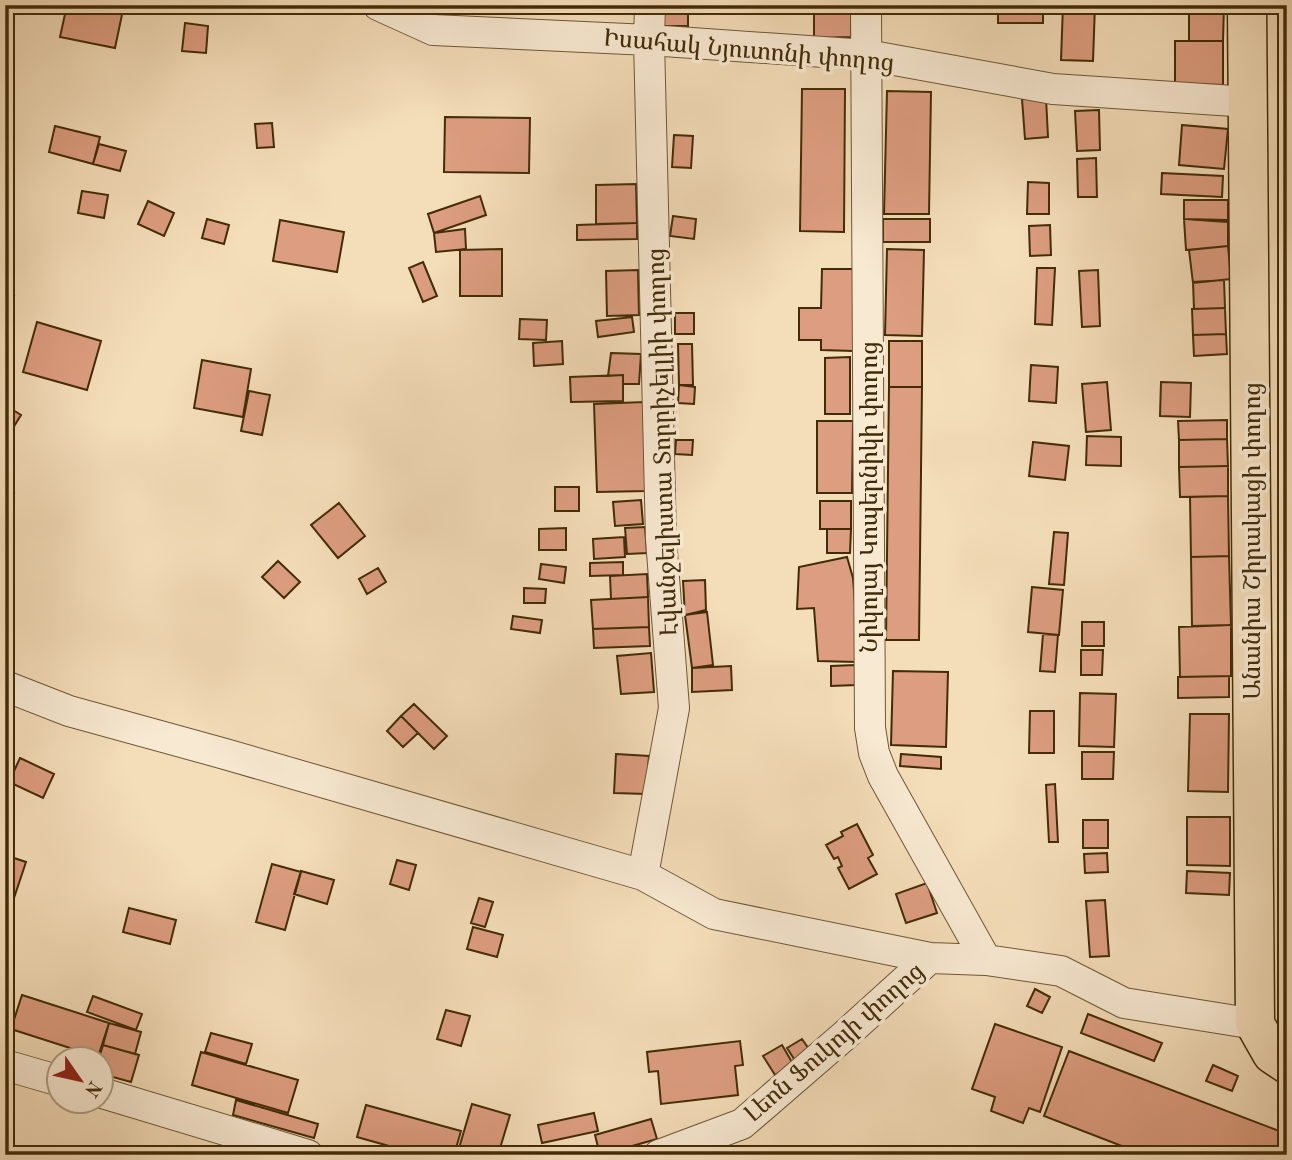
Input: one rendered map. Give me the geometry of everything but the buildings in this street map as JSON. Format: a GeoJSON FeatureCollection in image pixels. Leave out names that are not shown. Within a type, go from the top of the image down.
{"type":"FeatureCollection","features":[{"type":"Feature","properties":{"kind":"main road","name":"Անանիա Շիրակացի փողոց"},"geometry":{"type":"LineString","coordinates":[[1247,5],[1255,1024],[1272,1054],[1287,1064]]}},
{"type":"Feature","properties":{"kind":"street","name":"Իսահակ Նյուտոնի փողոց"},"geometry":{"type":"LineString","coordinates":[[378,5],[433,30],[649,40],[867,55],[1053,89],[1249,102]]}},
{"type":"Feature","properties":{"kind":"street","name":"Էվանջելիստա Տորրիչելլիի փողոց"},"geometry":{"type":"LineString","coordinates":[[643,875],[674,708],[661,539],[650,5]]}},
{"type":"Feature","properties":{"kind":"street","name":"Նիկոլայ Կոպերնիկի փողոց"},"geometry":{"type":"LineString","coordinates":[[866,5],[870,714],[874,753],[883,776],[986,960]]}},
{"type":"Feature","properties":{"kind":"street"},"geometry":{"type":"LineString","coordinates":[[5,686],[69,712],[225,754],[643,875],[713,914],[930,958],[986,960],[1061,971],[1125,1003],[1255,1024]]}},
{"type":"Feature","properties":{"kind":"street","name":"Լեոն Ֆուկոյի փողոց"},"geometry":{"type":"LineString","coordinates":[[659,1155],[742,1124],[930,958]]}},
{"type":"Feature","properties":{"kind":"street"},"geometry":{"type":"LineString","coordinates":[[5,1065],[46,1077]]}},
{"type":"Feature","properties":{"kind":"street"},"geometry":{"type":"LineString","coordinates":[[116,1097],[308,1155]]}}]}
